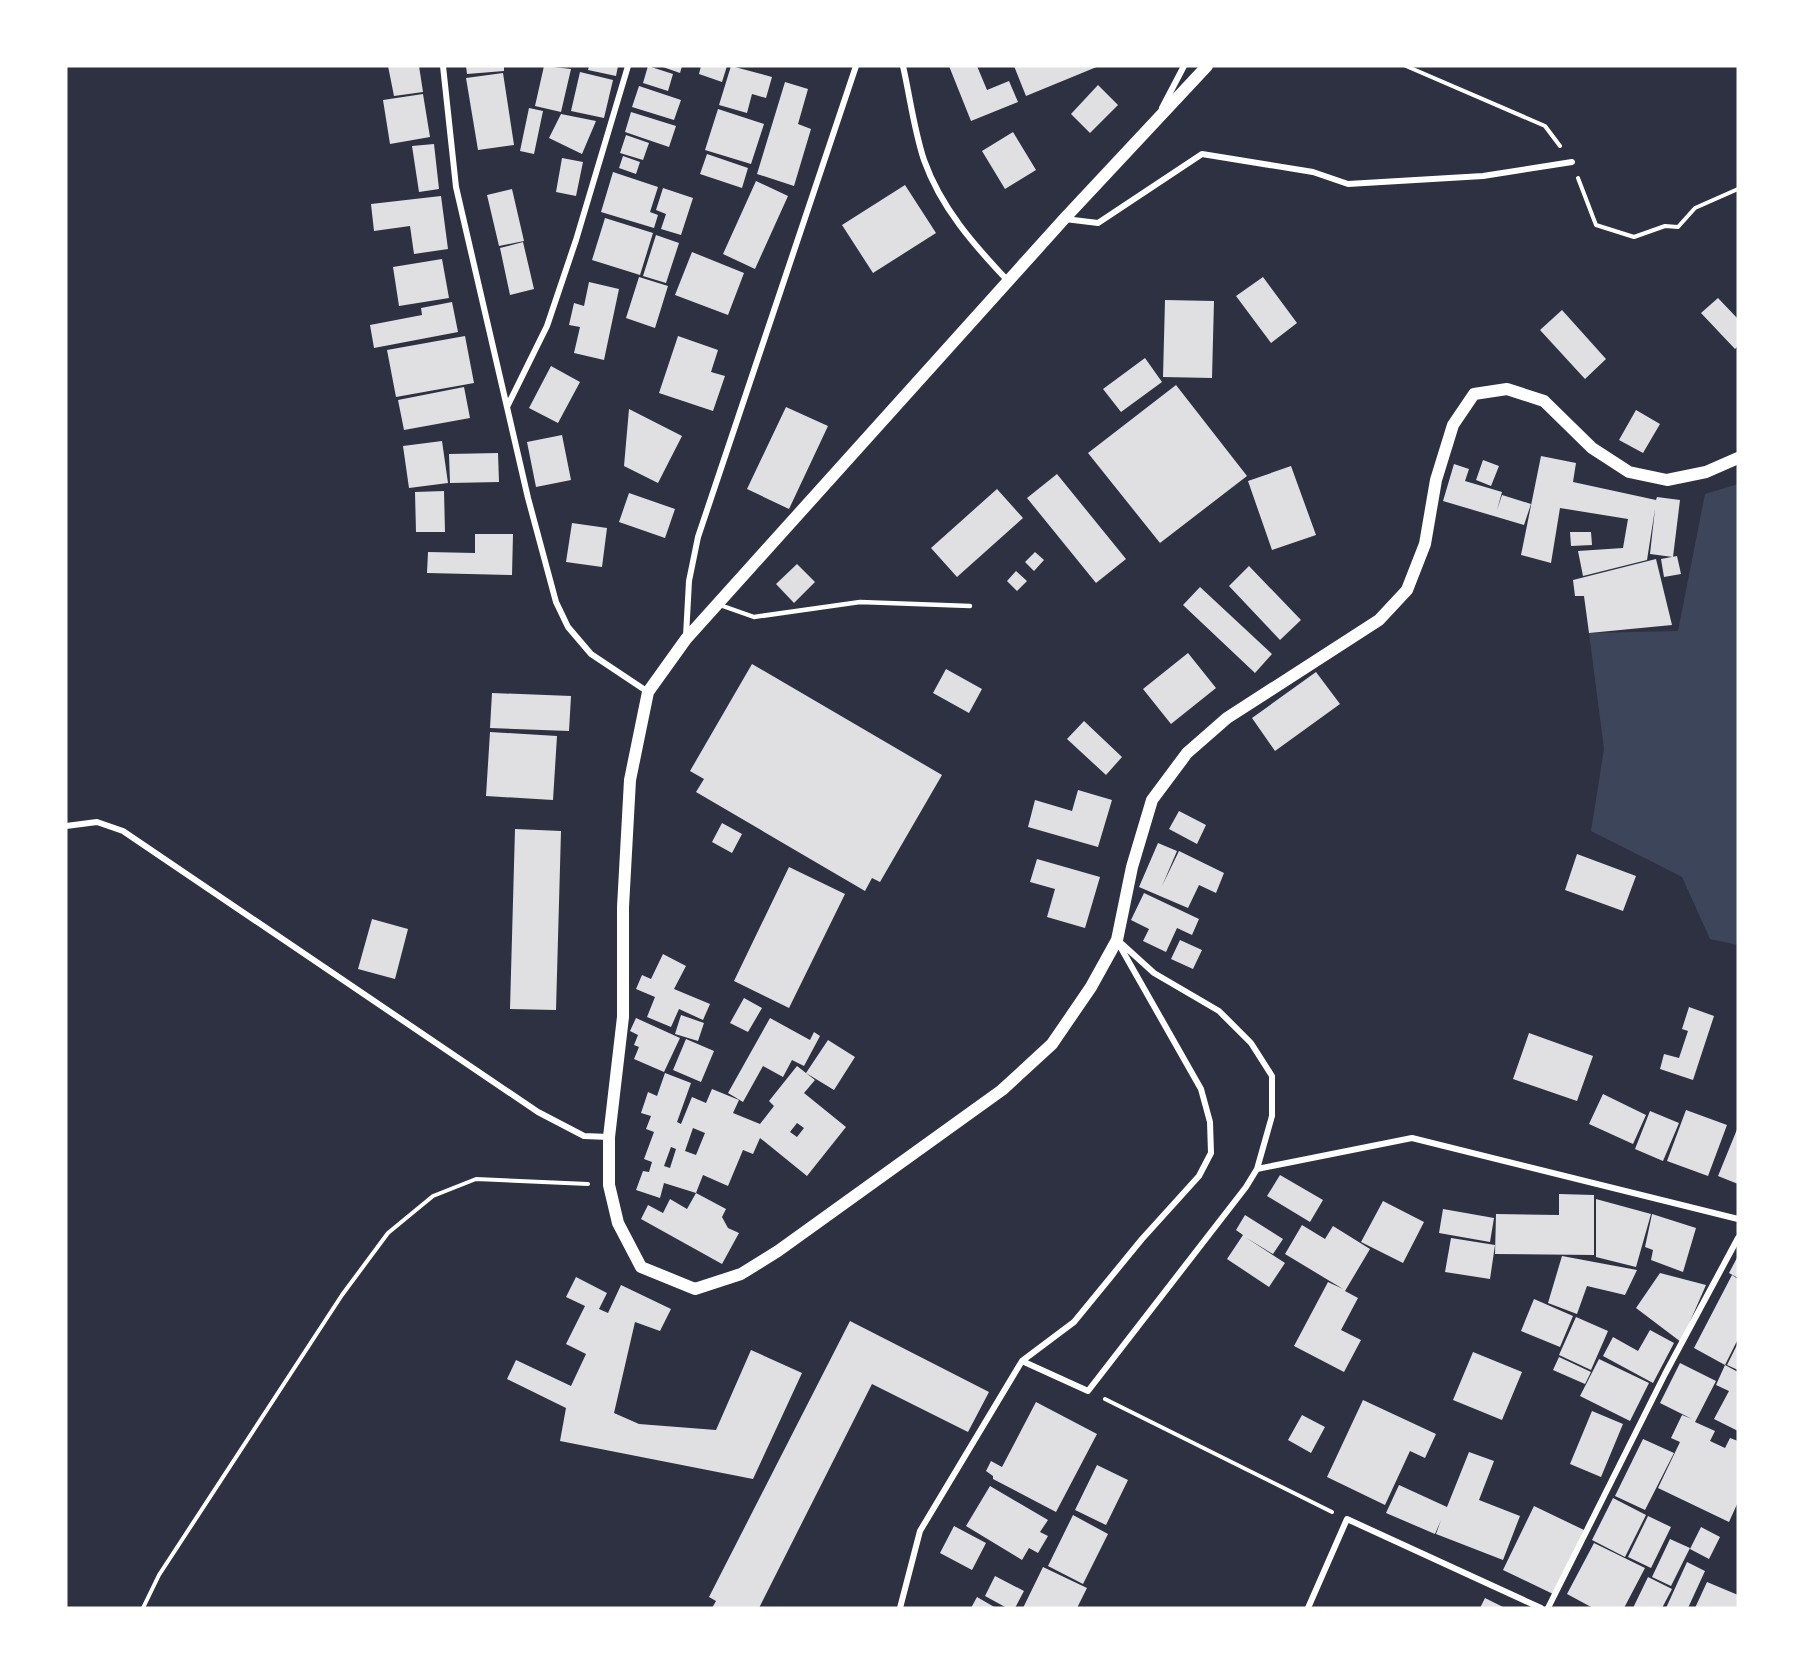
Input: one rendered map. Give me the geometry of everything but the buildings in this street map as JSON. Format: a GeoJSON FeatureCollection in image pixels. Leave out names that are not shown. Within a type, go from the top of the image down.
{"type":"FeatureCollection","features":[{"type":"Feature","properties":{"kind":"main road"},"geometry":{"type":"LineString","coordinates":[[1207,66],[1152,128],[1064,219],[686,639],[648,692],[630,780],[623,907],[623,1017],[609,1137],[609,1185],[618,1223],[641,1267],[695,1289],[741,1274],[778,1251],[1002,1090],[1052,1044],[1117,940],[1132,867],[1152,800],[1187,753],[1227,718],[1379,620],[1407,590],[1425,544],[1436,480],[1453,425],[1474,394],[1507,388],[1544,401],[1592,448],[1629,472],[1667,480],[1706,472],[1738,458]]}},
{"type":"Feature","properties":{"kind":"street"},"geometry":{"type":"LineString","coordinates":[[443,66],[456,187],[531,510],[560,610],[568,627],[591,654],[648,692]]}},
{"type":"Feature","properties":{"kind":"street"},"geometry":{"type":"LineString","coordinates":[[507,407],[547,326],[576,240],[628,66]]}},
{"type":"Feature","properties":{"kind":"street"},"geometry":{"type":"LineString","coordinates":[[686,639],[689,580],[698,537],[854,66]]}},
{"type":"Feature","properties":{"kind":"street"},"geometry":{"type":"LineString","coordinates":[[903,66],[924,160],[939,194],[974,245],[1008,281]]}},
{"type":"Feature","properties":{"kind":"street"},"geometry":{"type":"LineString","coordinates":[[1152,128],[1184,66]]}},
{"type":"Feature","properties":{"kind":"street"},"geometry":{"type":"LineString","coordinates":[[1064,219],[1098,223],[1202,154],[1313,172],[1348,184],[1483,176],[1572,162]]}},
{"type":"Feature","properties":{"kind":"street"},"geometry":{"type":"LineString","coordinates":[[66,826],[97,822],[123,831],[538,1112],[584,1136],[609,1137]]}},
{"type":"Feature","properties":{"kind":"street"},"geometry":{"type":"LineString","coordinates":[[1022,1361],[1088,1391],[1246,1187],[1257,1168],[1272,1116],[1272,1076],[1251,1043],[1219,1011],[1154,973],[1117,940]]}},
{"type":"Feature","properties":{"kind":"street"},"geometry":{"type":"LineString","coordinates":[[900,1608],[920,1531],[1022,1361],[1074,1322],[1142,1239],[1199,1176],[1210,1153],[1210,1122],[1201,1089],[1117,940]]}},
{"type":"Feature","properties":{"kind":"street"},"geometry":{"type":"LineString","coordinates":[[1257,1168],[1412,1138],[1738,1219]]}},
{"type":"Feature","properties":{"kind":"street"},"geometry":{"type":"LineString","coordinates":[[1548,1608],[1665,1374],[1738,1238]]}},
{"type":"Feature","properties":{"kind":"street"},"geometry":{"type":"LineString","coordinates":[[1308,1608],[1347,1519],[1541,1608]]}},
{"type":"Feature","properties":{"kind":"lane"},"geometry":{"type":"LineString","coordinates":[[718,604],[754,617],[860,602],[970,606]]}},
{"type":"Feature","properties":{"kind":"path"},"geometry":{"type":"LineString","coordinates":[[143,1608],[159,1575],[342,1295],[388,1233],[433,1196],[476,1179],[609,1185]]}},
{"type":"Feature","properties":{"kind":"path"},"geometry":{"type":"LineString","coordinates":[[1088,1391],[1347,1519]]}},
{"type":"Feature","properties":{"kind":"shaded area"},"geometry":{"type":"Polygon","coordinates":[[[1738,484],[1738,945],[1710,939],[1682,877],[1591,831],[1604,749],[1589,633],[1678,631],[1705,494],[1738,484]]]}}]}
